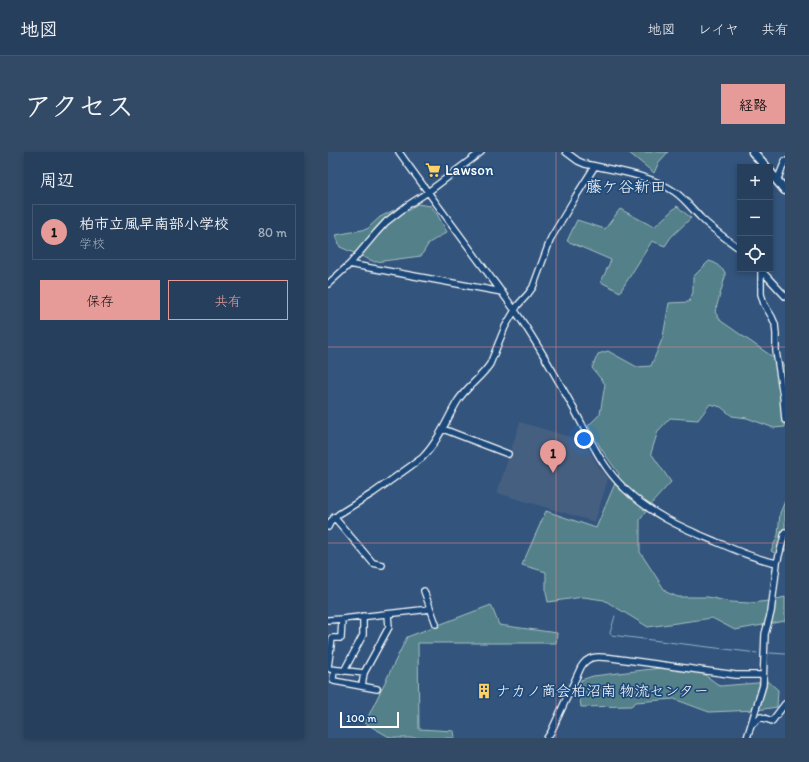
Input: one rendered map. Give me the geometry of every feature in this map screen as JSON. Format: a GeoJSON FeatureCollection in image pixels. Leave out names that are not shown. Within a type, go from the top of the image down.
{"type":"FeatureCollection","features":[{"type":"Feature","properties":{"kind":"highway"},"geometry":{"type":"LineString","coordinates":[[747,152],[757,164]]}},
{"type":"Feature","properties":{"kind":"highway"},"geometry":{"type":"LineString","coordinates":[[753,152],[763,164]]}},
{"type":"Feature","properties":{"kind":"highway"},"geometry":{"type":"LineString","coordinates":[[774,180],[785,190]]}},
{"type":"Feature","properties":{"kind":"highway"},"geometry":{"type":"LineString","coordinates":[[774,180],[785,198]]}},
{"type":"Feature","properties":{"kind":"street"},"geometry":{"type":"LineString","coordinates":[[399,152],[515,310],[542,352],[597,454],[610,473],[623,488],[639,502],[671,522],[689,531],[736,550],[769,562],[777,563]]}},
{"type":"Feature","properties":{"kind":"street"},"geometry":{"type":"LineString","coordinates":[[328,284],[350,264],[386,222],[481,152]]}},
{"type":"Feature","properties":{"kind":"street"},"geometry":{"type":"LineString","coordinates":[[566,152],[578,161],[652,180],[668,187],[676,192],[718,233],[737,247]]}},
{"type":"Feature","properties":{"kind":"street"},"geometry":{"type":"LineString","coordinates":[[774,180],[785,161]]}},
{"type":"Feature","properties":{"kind":"street"},"geometry":{"type":"LineString","coordinates":[[328,527],[334,517],[372,493],[430,451],[457,402],[490,364],[505,327],[515,310],[533,287],[551,238],[595,166]]}},
{"type":"Feature","properties":{"kind":"street"},"geometry":{"type":"LineString","coordinates":[[350,264],[502,292]]}},
{"type":"Feature","properties":{"kind":"street"},"geometry":{"type":"LineString","coordinates":[[760,272],[761,294],[764,304],[775,324],[776,351],[785,420]]}},
{"type":"Feature","properties":{"kind":"street"},"geometry":{"type":"LineString","coordinates":[[762,272],[785,296]]}},
{"type":"Feature","properties":{"kind":"street"},"geometry":{"type":"LineString","coordinates":[[443,429],[508,454]]}},
{"type":"Feature","properties":{"kind":"street"},"geometry":{"type":"LineString","coordinates":[[334,517],[373,563],[382,565]]}},
{"type":"Feature","properties":{"kind":"street"},"geometry":{"type":"LineString","coordinates":[[748,738],[762,689],[765,634],[771,612],[777,563],[785,532]]}},
{"type":"Feature","properties":{"kind":"street"},"geometry":{"type":"LineString","coordinates":[[424,591],[436,624]]}},
{"type":"Feature","properties":{"kind":"street"},"geometry":{"type":"LineString","coordinates":[[328,620],[430,609]]}},
{"type":"Feature","properties":{"kind":"street"},"geometry":{"type":"LineString","coordinates":[[362,686],[364,673],[388,627],[388,614]]}},
{"type":"Feature","properties":{"kind":"street"},"geometry":{"type":"LineString","coordinates":[[344,671],[363,635],[363,616]]}},
{"type":"Feature","properties":{"kind":"street"},"geometry":{"type":"LineString","coordinates":[[342,619],[341,638],[332,638],[330,669],[334,682],[377,689]]}},
{"type":"Feature","properties":{"kind":"street"},"geometry":{"type":"LineString","coordinates":[[547,738],[584,662],[587,659],[597,656],[665,664],[736,675],[763,675]]}},
{"type":"Feature","properties":{"kind":"street"},"geometry":{"type":"LineString","coordinates":[[330,669],[364,673]]}},
{"type":"Feature","properties":{"kind":"street"},"geometry":{"type":"LineString","coordinates":[[751,725],[761,717],[772,721],[785,704]]}},
{"type":"Feature","properties":{"kind":"shaded area"},"geometry":{"type":"Polygon","coordinates":[[[520,422],[584,441],[598,466],[608,479],[595,522],[497,493],[520,422]]]}},
{"type":"Feature","properties":{"kind":"green space"},"geometry":{"type":"Polygon","coordinates":[[[628,152],[668,152],[659,162],[654,173],[628,152]]]}},
{"type":"Feature","properties":{"kind":"green space"},"geometry":{"type":"Polygon","coordinates":[[[417,204],[431,206],[447,232],[429,243],[421,256],[375,262],[340,247],[336,235],[367,229],[380,217],[398,208],[408,211],[417,204]]]}},
{"type":"Feature","properties":{"kind":"green space"},"geometry":{"type":"Polygon","coordinates":[[[677,206],[691,218],[671,237],[665,246],[652,241],[620,292],[601,282],[611,260],[567,241],[577,220],[605,229],[620,209],[654,227],[677,206]]]}},
{"type":"Feature","properties":{"kind":"green space"},"geometry":{"type":"Polygon","coordinates":[[[709,261],[715,263],[725,272],[725,277],[715,312],[721,321],[783,364],[785,369],[785,427],[774,428],[747,418],[732,416],[721,407],[710,404],[698,420],[670,418],[658,431],[651,453],[671,482],[652,503],[640,520],[640,552],[666,592],[678,597],[708,597],[731,602],[750,603],[769,601],[785,597],[785,621],[735,630],[712,618],[648,627],[604,600],[583,597],[548,602],[546,592],[546,572],[522,565],[546,511],[596,528],[619,474],[602,450],[588,426],[600,414],[605,384],[592,368],[598,354],[608,351],[637,367],[651,366],[663,337],[669,303],[689,302],[693,292],[693,277],[709,261]]]}},
{"type":"Feature","properties":{"kind":"green space"},"geometry":{"type":"Polygon","coordinates":[[[785,501],[785,551],[778,555],[771,551],[778,535],[780,513],[785,501]]]}},
{"type":"Feature","properties":{"kind":"green space"},"geometry":{"type":"Polygon","coordinates":[[[491,605],[499,625],[557,633],[556,643],[418,643],[419,729],[454,731],[455,738],[391,738],[365,723],[407,637],[491,605]]]}},
{"type":"Feature","properties":{"kind":"green space"},"geometry":{"type":"Polygon","coordinates":[[[693,666],[720,686],[769,682],[778,690],[777,707],[757,710],[709,712],[674,699],[636,702],[631,706],[581,707],[579,691],[581,680],[593,676],[669,667],[693,666]]]}},
{"type":"Feature","properties":{"kind":"waterway"},"geometry":{"type":"LineString","coordinates":[[615,616],[610,633],[611,635],[757,653]]}},
{"type":"Feature","properties":{"kind":"waterway"},"geometry":{"type":"LineString","coordinates":[[770,653],[785,654]]}},
{"type":"Feature","properties":{"kind":"place","name":"Lawson"},"geometry":{"type":"Point","coordinates":[433,170]}},
{"type":"Feature","properties":{"kind":"place","name":"柏市立風早南部小学校"},"geometry":{"type":"Point","coordinates":[553,473]}},
{"type":"Feature","properties":{"kind":"place","name":"ナカノ商会柏沼南 物流センター"},"geometry":{"type":"Point","coordinates":[484,691]}},
{"type":"Feature","properties":{"kind":"district","name":"藤ケ谷新田"},"geometry":{"type":"Point","coordinates":[626,186]}}]}
